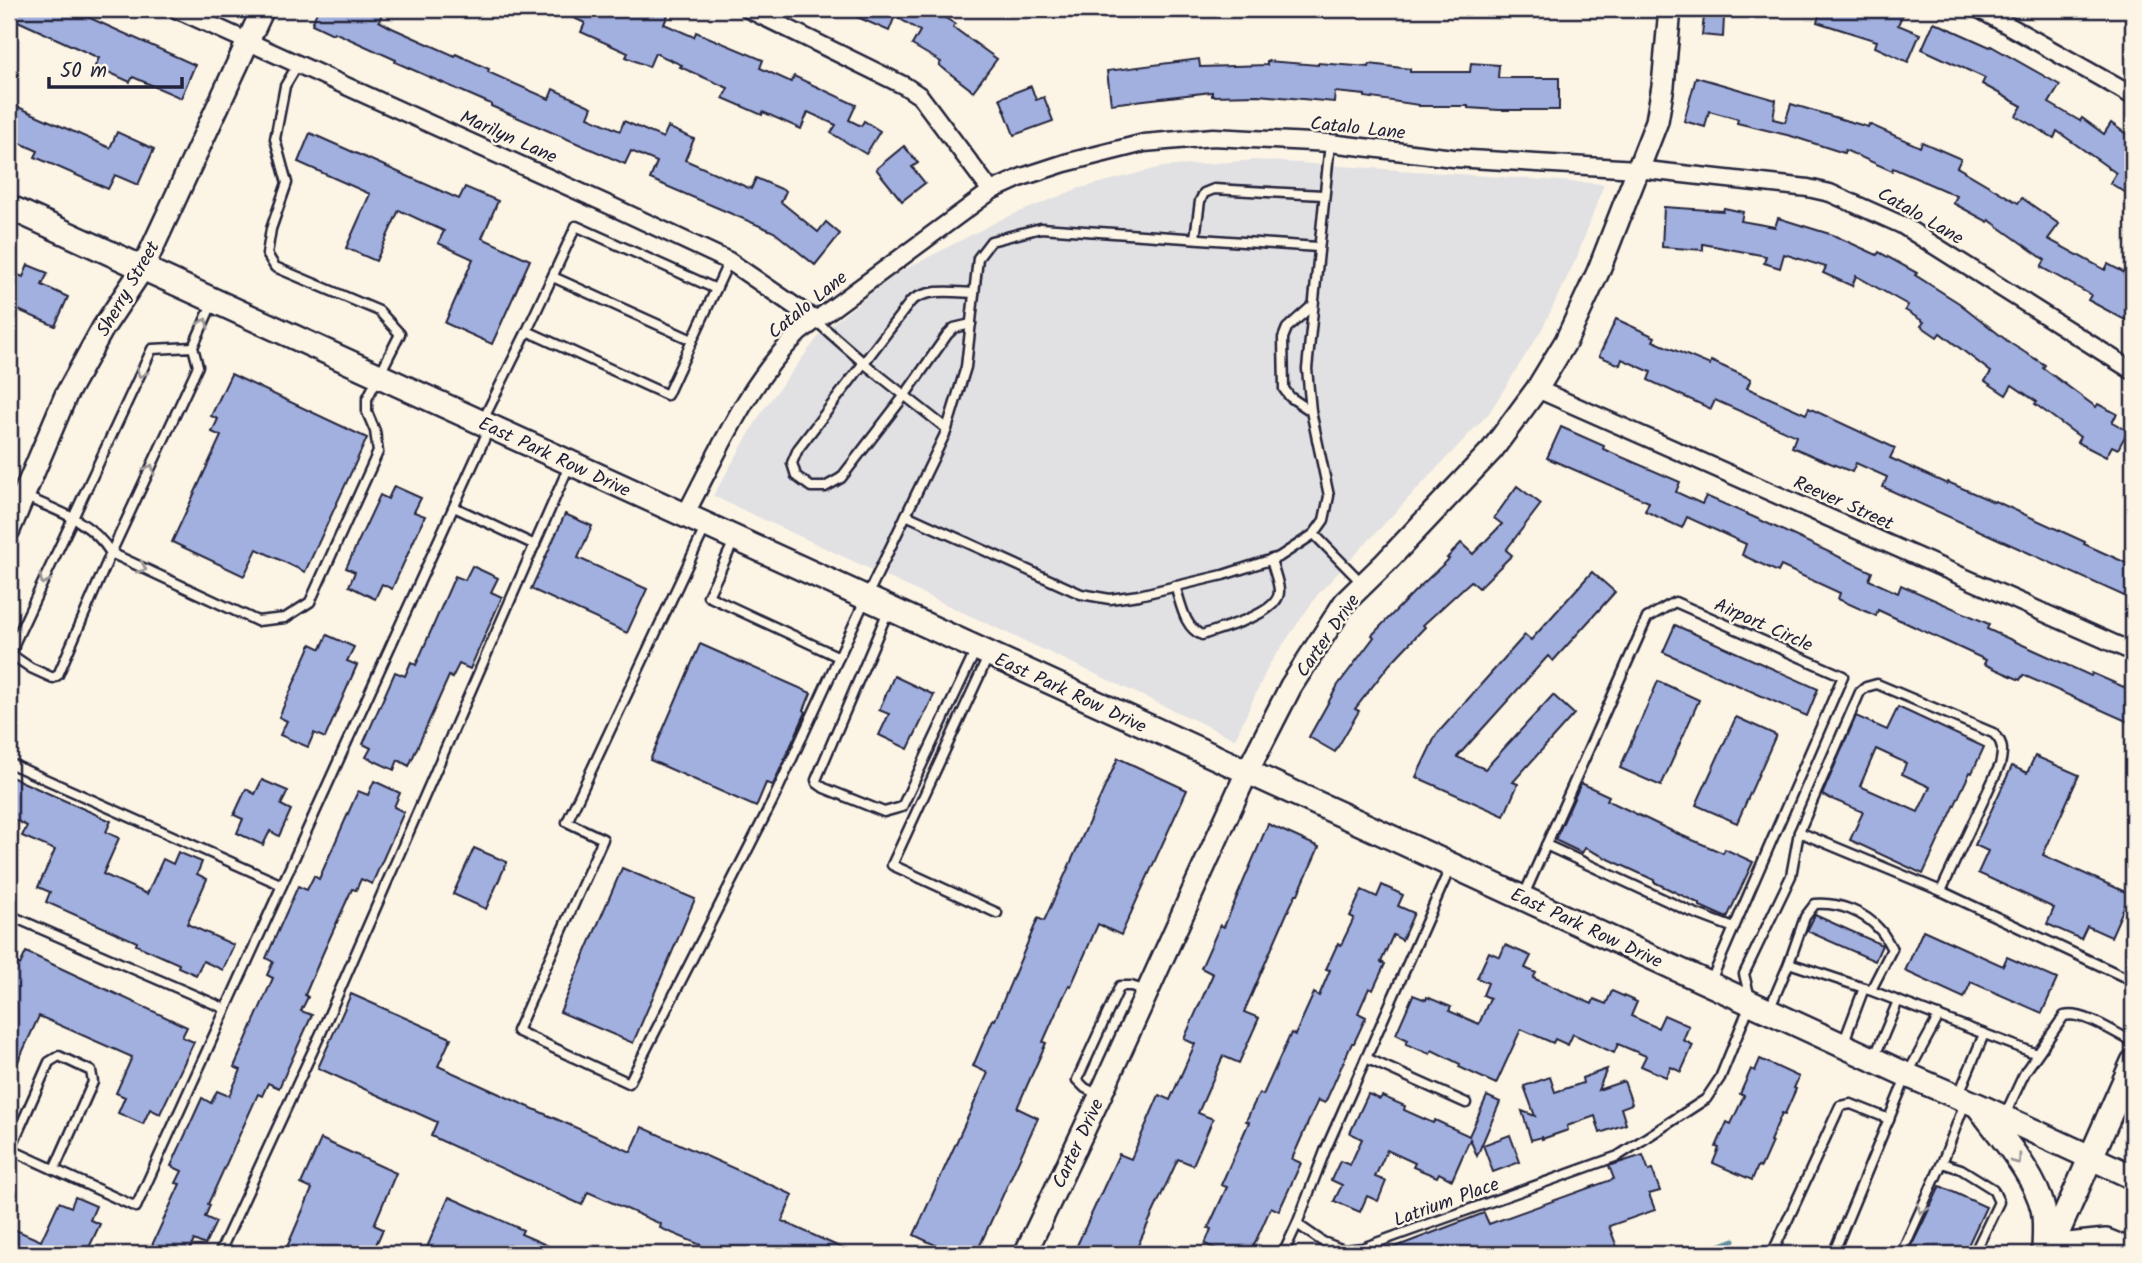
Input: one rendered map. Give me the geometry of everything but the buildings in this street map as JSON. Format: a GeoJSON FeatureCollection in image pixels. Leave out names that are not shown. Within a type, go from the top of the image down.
{"type":"FeatureCollection","features":[{"type":"Feature","properties":{"kind":"main road","name":"East Park Row Drive"},"geometry":{"type":"LineString","coordinates":[[9,207],[2133,1177]]}},
{"type":"Feature","properties":{"kind":"main road"},"geometry":{"type":"LineString","coordinates":[[2046,1254],[2133,1062]]}},
{"type":"Feature","properties":{"kind":"main road"},"geometry":{"type":"LineString","coordinates":[[1967,1101],[2025,1171],[2039,1196],[2044,1213],[2046,1254]]}},
{"type":"Feature","properties":{"kind":"main road"},"geometry":{"type":"LineString","coordinates":[[2059,1254],[2068,1245],[2106,1241],[2133,1252]]}},
{"type":"Feature","properties":{"kind":"street","name":"Marilyn Lane"},"geometry":{"type":"LineString","coordinates":[[176,9],[729,261],[815,320]]}},
{"type":"Feature","properties":{"kind":"street","name":"Sherry Street"},"geometry":{"type":"LineString","coordinates":[[9,530],[16,493],[103,328],[143,268],[263,9]]}},
{"type":"Feature","properties":{"kind":"street"},"geometry":{"type":"LineString","coordinates":[[748,9],[905,86],[920,96],[991,191]]}},
{"type":"Feature","properties":{"kind":"street","name":"Carter Drive"},"geometry":{"type":"LineString","coordinates":[[1025,1254],[1247,772],[1291,686],[1345,602],[1492,450],[1538,389],[1566,341],[1598,272],[1657,121],[1670,9]]}},
{"type":"Feature","properties":{"kind":"street"},"geometry":{"type":"LineString","coordinates":[[1979,9],[2133,96]]}},
{"type":"Feature","properties":{"kind":"street","name":"Catalo Lane"},"geometry":{"type":"LineString","coordinates":[[696,520],[740,411],[761,374],[779,352],[815,320],[991,191],[1022,177],[1066,163],[1144,143],[1213,137],[1330,143],[1453,158],[1637,169],[1808,188],[1830,193],[1902,225],[2133,371]]}},
{"type":"Feature","properties":{"kind":"street","name":"Reever Street"},"geometry":{"type":"LineString","coordinates":[[1538,389],[2133,652]]}},
{"type":"Feature","properties":{"kind":"lane"},"geometry":{"type":"LineString","coordinates":[[16,493],[87,525],[101,537],[111,553],[257,621],[285,618],[310,602],[378,452],[375,430],[367,412],[367,399],[400,334],[379,311],[275,267],[267,254],[271,229],[287,183],[275,139],[285,86],[298,64]]}},
{"type":"Feature","properties":{"kind":"lane"},"geometry":{"type":"LineString","coordinates":[[906,515],[1081,594],[1110,599],[1139,595],[1223,575],[1279,557],[1314,534],[1324,520],[1329,496],[1311,411],[1307,369],[1330,143]]}},
{"type":"Feature","properties":{"kind":"lane"},"geometry":{"type":"LineString","coordinates":[[1195,239],[1200,201],[1204,193],[1214,189],[1323,195]]}},
{"type":"Feature","properties":{"kind":"lane"},"geometry":{"type":"LineString","coordinates":[[54,1170],[93,1082],[91,1071],[59,1056],[49,1062],[9,1149],[54,1170],[136,1207],[454,507],[486,424],[576,226],[716,289]]}},
{"type":"Feature","properties":{"kind":"lane"},"geometry":{"type":"LineString","coordinates":[[696,520],[567,822],[603,839],[517,1031],[629,1083],[774,798],[947,429],[966,367],[978,258],[991,241],[1041,228],[1318,247]]}},
{"type":"Feature","properties":{"kind":"lane"},"geometry":{"type":"LineString","coordinates":[[527,331],[667,396],[729,261]]}},
{"type":"Feature","properties":{"kind":"lane"},"geometry":{"type":"LineString","coordinates":[[553,277],[692,340]]}},
{"type":"Feature","properties":{"kind":"lane"},"geometry":{"type":"LineString","coordinates":[[971,324],[954,328],[947,335],[841,478],[825,487],[811,487],[796,476],[792,463],[798,449],[911,301],[920,294],[974,293]]}},
{"type":"Feature","properties":{"kind":"lane"},"geometry":{"type":"LineString","coordinates":[[194,347],[152,349],[10,654],[31,668],[53,678],[58,675],[198,366],[194,347],[214,300]]}},
{"type":"Feature","properties":{"kind":"lane"},"geometry":{"type":"LineString","coordinates":[[1311,411],[1290,397],[1284,388],[1283,338],[1287,328],[1312,305]]}},
{"type":"Feature","properties":{"kind":"lane"},"geometry":{"type":"LineString","coordinates":[[815,320],[947,429]]}},
{"type":"Feature","properties":{"kind":"lane"},"geometry":{"type":"LineString","coordinates":[[219,1254],[321,1033],[570,463]]}},
{"type":"Feature","properties":{"kind":"lane"},"geometry":{"type":"LineString","coordinates":[[454,507],[535,545]]}},
{"type":"Feature","properties":{"kind":"lane"},"geometry":{"type":"LineString","coordinates":[[1314,534],[1363,584]]}},
{"type":"Feature","properties":{"kind":"lane"},"geometry":{"type":"LineString","coordinates":[[735,538],[708,596],[839,657]]}},
{"type":"Feature","properties":{"kind":"lane"},"geometry":{"type":"LineString","coordinates":[[1175,586],[1185,618],[1195,632],[1202,635],[1265,612],[1276,603],[1279,592],[1271,559]]}},
{"type":"Feature","properties":{"kind":"lane","name":"Airport Circle"},"geometry":{"type":"LineString","coordinates":[[1522,898],[1647,618],[1675,602],[1843,676],[1710,983]]}},
{"type":"Feature","properties":{"kind":"lane"},"geometry":{"type":"LineString","coordinates":[[889,609],[816,780],[824,788],[884,813],[902,807],[983,651]]}},
{"type":"Feature","properties":{"kind":"lane"},"geometry":{"type":"LineString","coordinates":[[983,651],[892,865],[998,913]]}},
{"type":"Feature","properties":{"kind":"lane"},"geometry":{"type":"LineString","coordinates":[[1760,1006],[1744,974],[1791,876],[1799,832],[1860,692],[1866,687],[1877,684],[1993,733],[1999,738],[2003,751],[2000,765],[1941,891]]}},
{"type":"Feature","properties":{"kind":"lane"},"geometry":{"type":"LineString","coordinates":[[9,763],[282,885]]}},
{"type":"Feature","properties":{"kind":"lane"},"geometry":{"type":"LineString","coordinates":[[1799,832],[1941,891],[2133,981]]}},
{"type":"Feature","properties":{"kind":"lane"},"geometry":{"type":"LineString","coordinates":[[1546,845],[1689,911],[1734,928]]}},
{"type":"Feature","properties":{"kind":"lane"},"geometry":{"type":"LineString","coordinates":[[1283,1254],[1325,1151],[1451,865]]}},
{"type":"Feature","properties":{"kind":"lane","name":"Latrium Place"},"geometry":{"type":"LineString","coordinates":[[1297,1224],[1323,1242],[1344,1250],[1362,1248],[1618,1156],[1706,1099],[1760,1006],[1789,963],[1805,917],[1815,904],[1859,912],[1881,930],[1892,949],[1868,989]]}},
{"type":"Feature","properties":{"kind":"lane"},"geometry":{"type":"LineString","coordinates":[[9,915],[226,1009]]}},
{"type":"Feature","properties":{"kind":"lane"},"geometry":{"type":"LineString","coordinates":[[1789,963],[1898,1000],[2037,1054]]}},
{"type":"Feature","properties":{"kind":"lane"},"geometry":{"type":"LineString","coordinates":[[1843,1045],[1868,989]]}},
{"type":"Feature","properties":{"kind":"lane"},"geometry":{"type":"LineString","coordinates":[[1873,1059],[1898,1000]]}},
{"type":"Feature","properties":{"kind":"lane"},"geometry":{"type":"LineString","coordinates":[[2004,1117],[2025,1072],[2064,1016],[2071,1014],[2087,1018],[2133,1042]]}},
{"type":"Feature","properties":{"kind":"lane"},"geometry":{"type":"LineString","coordinates":[[1833,1254],[1907,1075],[1939,1016]]}},
{"type":"Feature","properties":{"kind":"lane"},"geometry":{"type":"LineString","coordinates":[[1901,1254],[1967,1101],[1984,1034]]}},
{"type":"Feature","properties":{"kind":"lane"},"geometry":{"type":"LineString","coordinates":[[1366,1058],[1466,1103]]}},
{"type":"Feature","properties":{"kind":"lane"},"geometry":{"type":"LineString","coordinates":[[1772,1254],[1840,1106],[1851,1104],[1889,1119]]}},
{"type":"Feature","properties":{"kind":"lane"},"geometry":{"type":"LineString","coordinates":[[1942,1163],[1961,1169],[1993,1189],[1999,1202],[1974,1254]]}},
{"type":"Feature","properties":{"kind":"shaded area"},"geometry":{"type":"Polygon","coordinates":[[[1256,160],[1604,184],[1577,257],[1542,329],[1489,413],[1318,594],[1269,665],[1235,739],[713,496],[763,410],[822,332],[896,274],[1000,220],[1077,189],[1162,167],[1256,160]]]}},
{"type":"Feature","properties":{"kind":"waterway"},"geometry":{"type":"LineString","coordinates":[[1696,1254],[1734,1240]]}}]}
